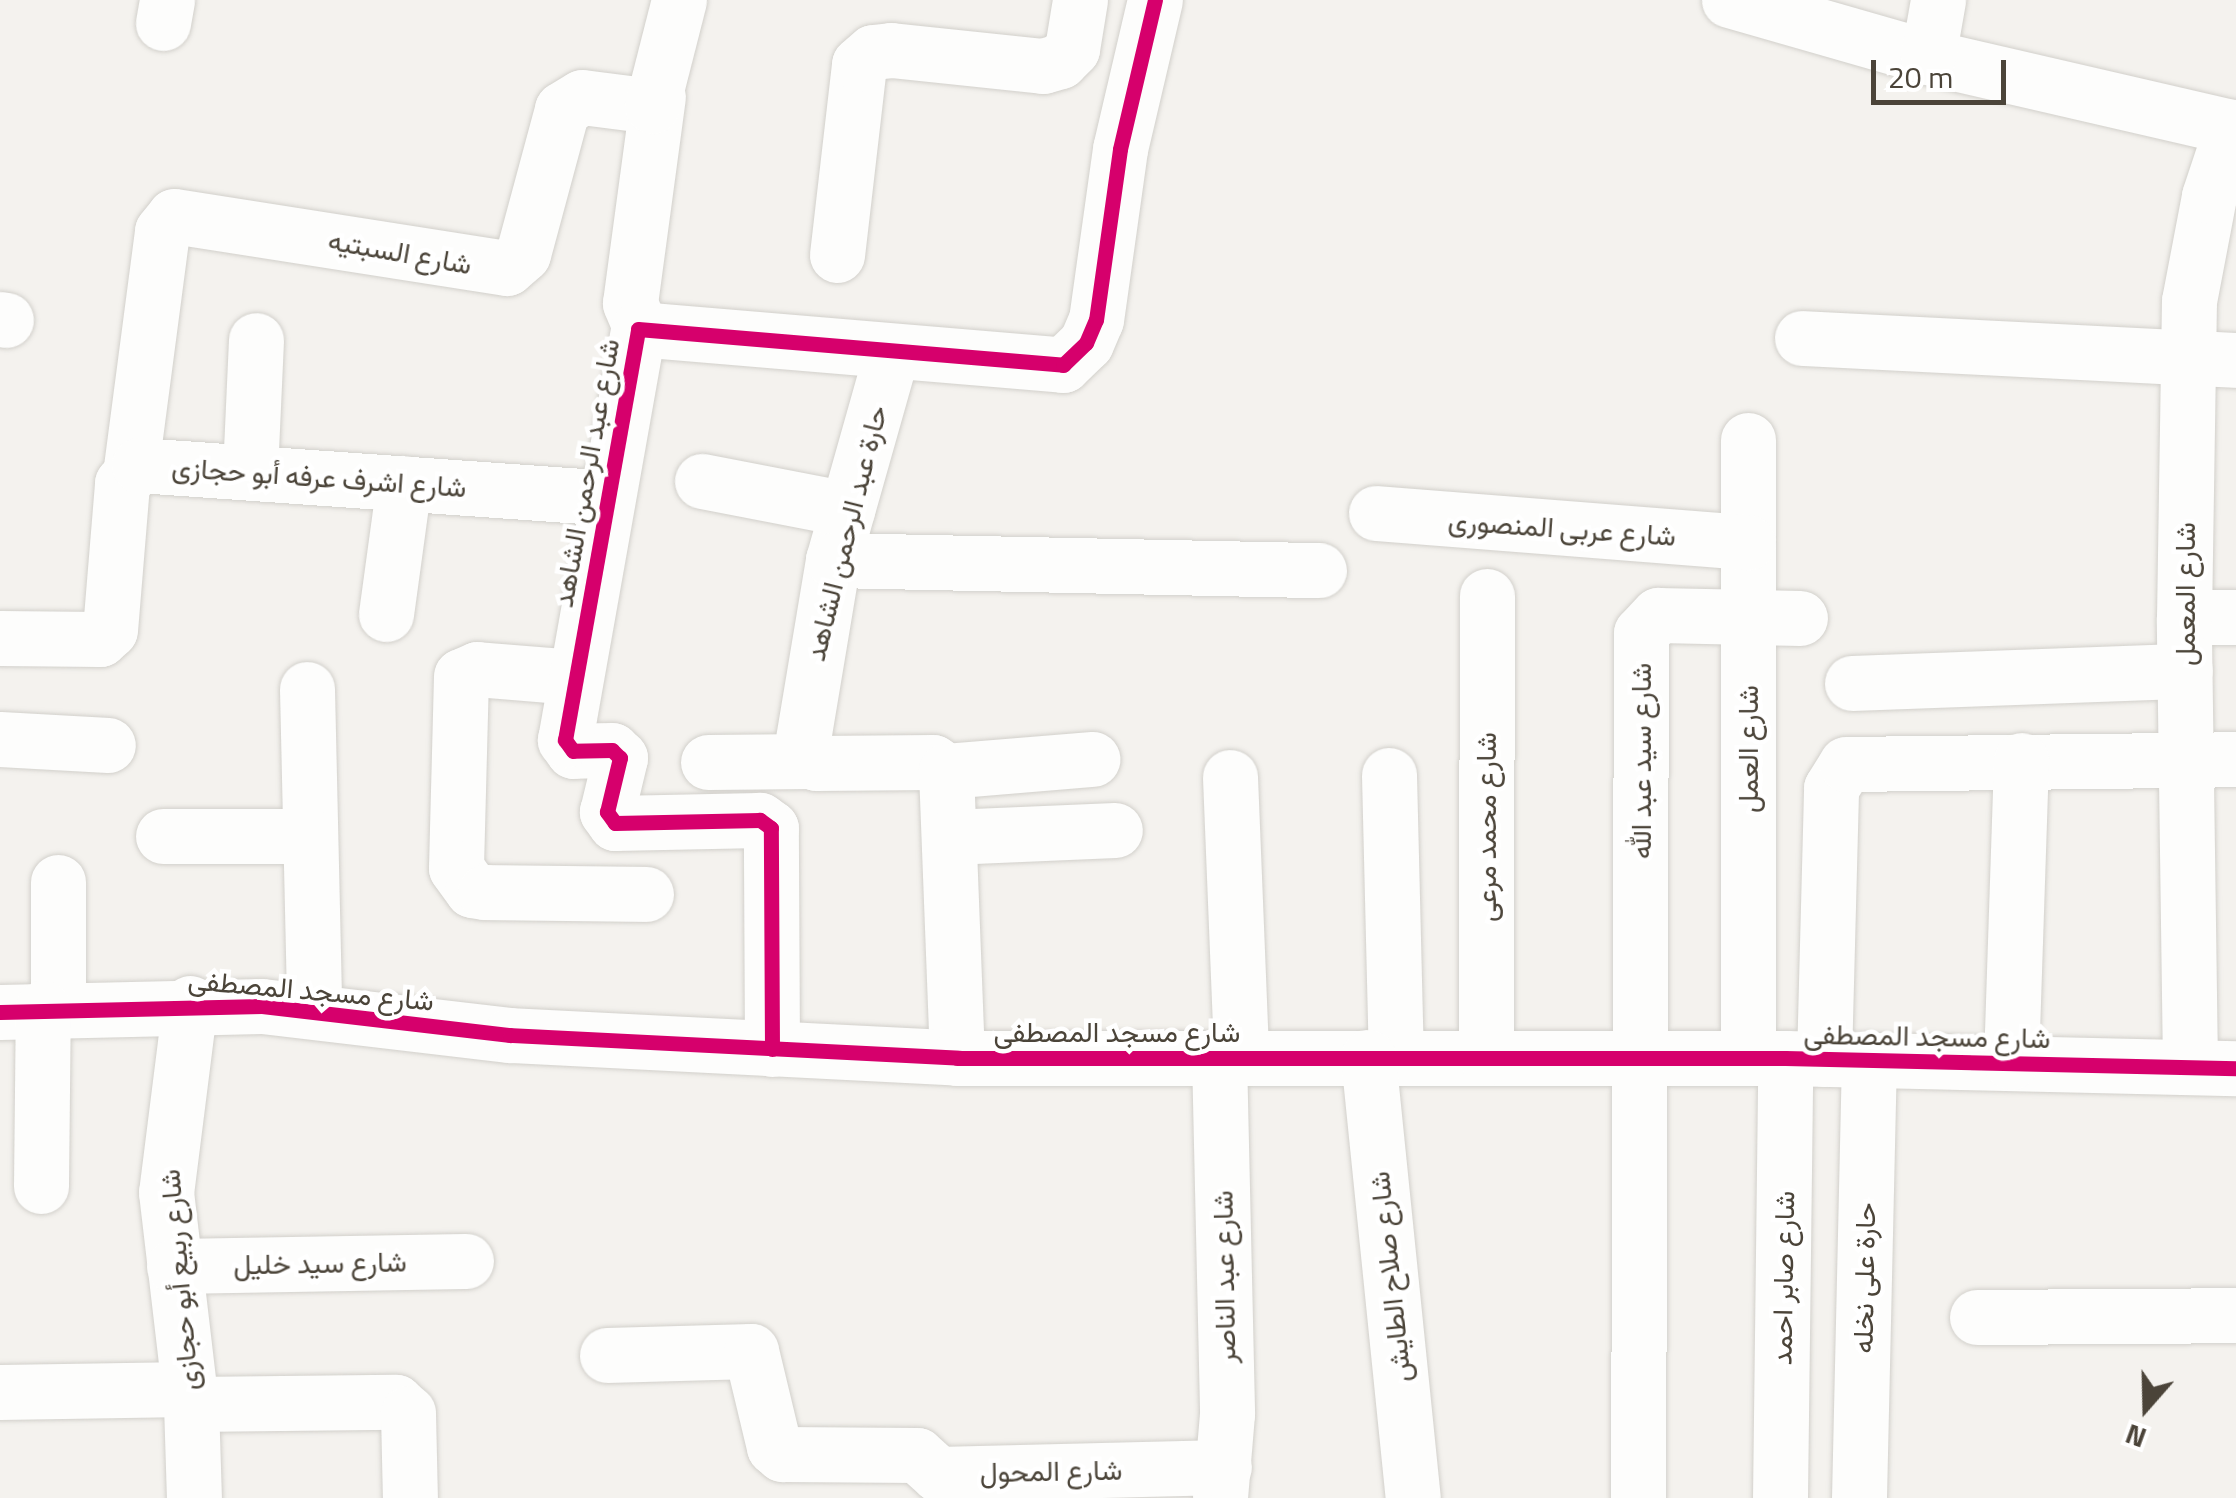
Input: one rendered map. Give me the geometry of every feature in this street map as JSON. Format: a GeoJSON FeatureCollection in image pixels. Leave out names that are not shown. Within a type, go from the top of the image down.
{"type":"FeatureCollection","features":[{"type":"Feature","properties":{"kind":"street"},"geometry":{"type":"LineString","coordinates":[[640,328],[630,303],[658,96],[679,0]]}},
{"type":"Feature","properties":{"kind":"street"},"geometry":{"type":"LineString","coordinates":[[837,255],[860,64],[873,52],[891,50],[1042,66],[1060,61],[1072,48],[1080,0]]}},
{"type":"Feature","properties":{"kind":"street","name":"شارع عبد الرحمن الشاهد"},"geometry":{"type":"LineString","coordinates":[[772,1049],[771,828],[760,820],[615,823],[606,812],[620,758],[612,750],[573,750],[564,740],[640,328],[892,355],[1044,367],[1063,365],[1086,344],[1096,320],[1120,150],[1154,0]]}},
{"type":"Feature","properties":{"kind":"street"},"geometry":{"type":"LineString","coordinates":[[1729,0],[1928,57],[2234,127]]}},
{"type":"Feature","properties":{"kind":"street"},"geometry":{"type":"LineString","coordinates":[[1928,57],[1938,0]]}},
{"type":"Feature","properties":{"kind":"street","name":"شارع السبتيه"},"geometry":{"type":"LineString","coordinates":[[131,467],[162,230],[174,216],[507,268],[523,254],[562,109],[572,98],[643,109],[658,96]]}},
{"type":"Feature","properties":{"kind":"street","name":"شارع المعمل"},"geometry":{"type":"LineString","coordinates":[[2213,1067],[2211,759],[2202,635],[2212,358],[2196,256],[2234,127]]}},
{"type":"Feature","properties":{"kind":"street"},"geometry":{"type":"LineString","coordinates":[[1802,338],[2212,358]]}},
{"type":"Feature","properties":{"kind":"street"},"geometry":{"type":"LineString","coordinates":[[250,472],[256,340]]}},
{"type":"Feature","properties":{"kind":"street","name":"حارة عبد الرحمن الشاهد"},"geometry":{"type":"LineString","coordinates":[[810,761],[802,742],[840,534],[892,355]]}},
{"type":"Feature","properties":{"kind":"street","name":"شارع العمل"},"geometry":{"type":"LineString","coordinates":[[1748,440],[1748,542],[1774,618],[1806,1059]]}},
{"type":"Feature","properties":{"kind":"street","name":"شارع اشرف عرفه أبو حجازى"},"geometry":{"type":"LineString","coordinates":[[0,638],[100,639],[110,630],[122,484],[131,467],[607,498]]}},
{"type":"Feature","properties":{"kind":"street"},"geometry":{"type":"LineString","coordinates":[[702,481],[840,534],[1320,570]]}},
{"type":"Feature","properties":{"kind":"street"},"geometry":{"type":"LineString","coordinates":[[386,614],[404,484]]}},
{"type":"Feature","properties":{"kind":"street","name":"شارع عربى المنصورى"},"geometry":{"type":"LineString","coordinates":[[1376,513],[1748,542]]}},
{"type":"Feature","properties":{"kind":"street","name":"شارع محمد مرعى"},"geometry":{"type":"LineString","coordinates":[[1486,1057],[1487,596]]}},
{"type":"Feature","properties":{"kind":"street","name":"شارع سيد عبد الله"},"geometry":{"type":"LineString","coordinates":[[1641,1058],[1642,633],[1658,615],[1774,618]]}},
{"type":"Feature","properties":{"kind":"street"},"geometry":{"type":"LineString","coordinates":[[1852,683],[2202,635]]}},
{"type":"Feature","properties":{"kind":"street"},"geometry":{"type":"LineString","coordinates":[[574,676],[477,668],[461,676],[456,868],[472,890],[485,892],[646,894]]}},
{"type":"Feature","properties":{"kind":"street"},"geometry":{"type":"LineString","coordinates":[[307,689],[314,1010]]}},
{"type":"Feature","properties":{"kind":"street"},"geometry":{"type":"LineString","coordinates":[[0,739],[108,744]]}},
{"type":"Feature","properties":{"kind":"street"},"geometry":{"type":"LineString","coordinates":[[708,762],[933,762],[946,771],[1093,759]]}},
{"type":"Feature","properties":{"kind":"street"},"geometry":{"type":"LineString","coordinates":[[1806,1059],[1831,788],[1838,770],[1856,761],[2211,759]]}},
{"type":"Feature","properties":{"kind":"street"},"geometry":{"type":"LineString","coordinates":[[2011,1062],[2021,760]]}},
{"type":"Feature","properties":{"kind":"street"},"geometry":{"type":"LineString","coordinates":[[946,771],[956,1058]]}},
{"type":"Feature","properties":{"kind":"street","name":"شارع صلاح الطايش"},"geometry":{"type":"LineString","coordinates":[[1388,774],[1382,1057],[1413,1498]]}},
{"type":"Feature","properties":{"kind":"street","name":"شارع عبد الناصر"},"geometry":{"type":"LineString","coordinates":[[1222,1482],[1230,1056],[1230,777]]}},
{"type":"Feature","properties":{"kind":"street"},"geometry":{"type":"LineString","coordinates":[[950,838],[1115,830]]}},
{"type":"Feature","properties":{"kind":"street"},"geometry":{"type":"LineString","coordinates":[[163,836],[310,836]]}},
{"type":"Feature","properties":{"kind":"street"},"geometry":{"type":"LineString","coordinates":[[41,1186],[34,1009],[58,882]]}},
{"type":"Feature","properties":{"kind":"street","name":"شارع مسجد المصطفى"},"geometry":{"type":"LineString","coordinates":[[34,1009],[190,1002],[314,1010],[510,1035],[956,1058],[1806,1059],[2213,1067]]}},
{"type":"Feature","properties":{"kind":"street","name":"شارع ربيع أبو حجازى"},"geometry":{"type":"LineString","coordinates":[[190,1002],[167,1162],[174,1266],[190,1397],[194,1498]]}},
{"type":"Feature","properties":{"kind":"street"},"geometry":{"type":"LineString","coordinates":[[1638,1498],[1641,1058]]}},
{"type":"Feature","properties":{"kind":"street","name":"شارع صابر احمد"},"geometry":{"type":"LineString","coordinates":[[1780,1498],[1806,1059]]}},
{"type":"Feature","properties":{"kind":"street","name":"حارة على نخله"},"geometry":{"type":"LineString","coordinates":[[1806,1059],[1859,1498]]}},
{"type":"Feature","properties":{"kind":"street","name":"شارع سيد خليل"},"geometry":{"type":"LineString","coordinates":[[174,1266],[466,1261]]}},
{"type":"Feature","properties":{"kind":"street"},"geometry":{"type":"LineString","coordinates":[[1977,1317],[2236,1316]]}},
{"type":"Feature","properties":{"kind":"street","name":"شارع المحول"},"geometry":{"type":"LineString","coordinates":[[607,1354],[751,1351],[774,1447],[782,1454],[917,1454],[938,1474],[1222,1482]]}},
{"type":"Feature","properties":{"kind":"street"},"geometry":{"type":"LineString","coordinates":[[0,1392],[396,1402],[408,1413],[410,1490]]}},
{"type":"Feature","properties":{"kind":"cycle path"},"geometry":{"type":"LineString","coordinates":[[772,1049],[771,828],[760,820],[615,823],[607,812],[620,758],[612,750],[573,751],[565,740],[638,329],[1063,365],[1086,343],[1096,320],[1120,149],[1155,0]]}},
{"type":"Feature","properties":{"kind":"cycle path"},"geometry":{"type":"LineString","coordinates":[[0,1012],[262,1006],[510,1035],[957,1058],[1785,1058],[2236,1068]]}}]}
